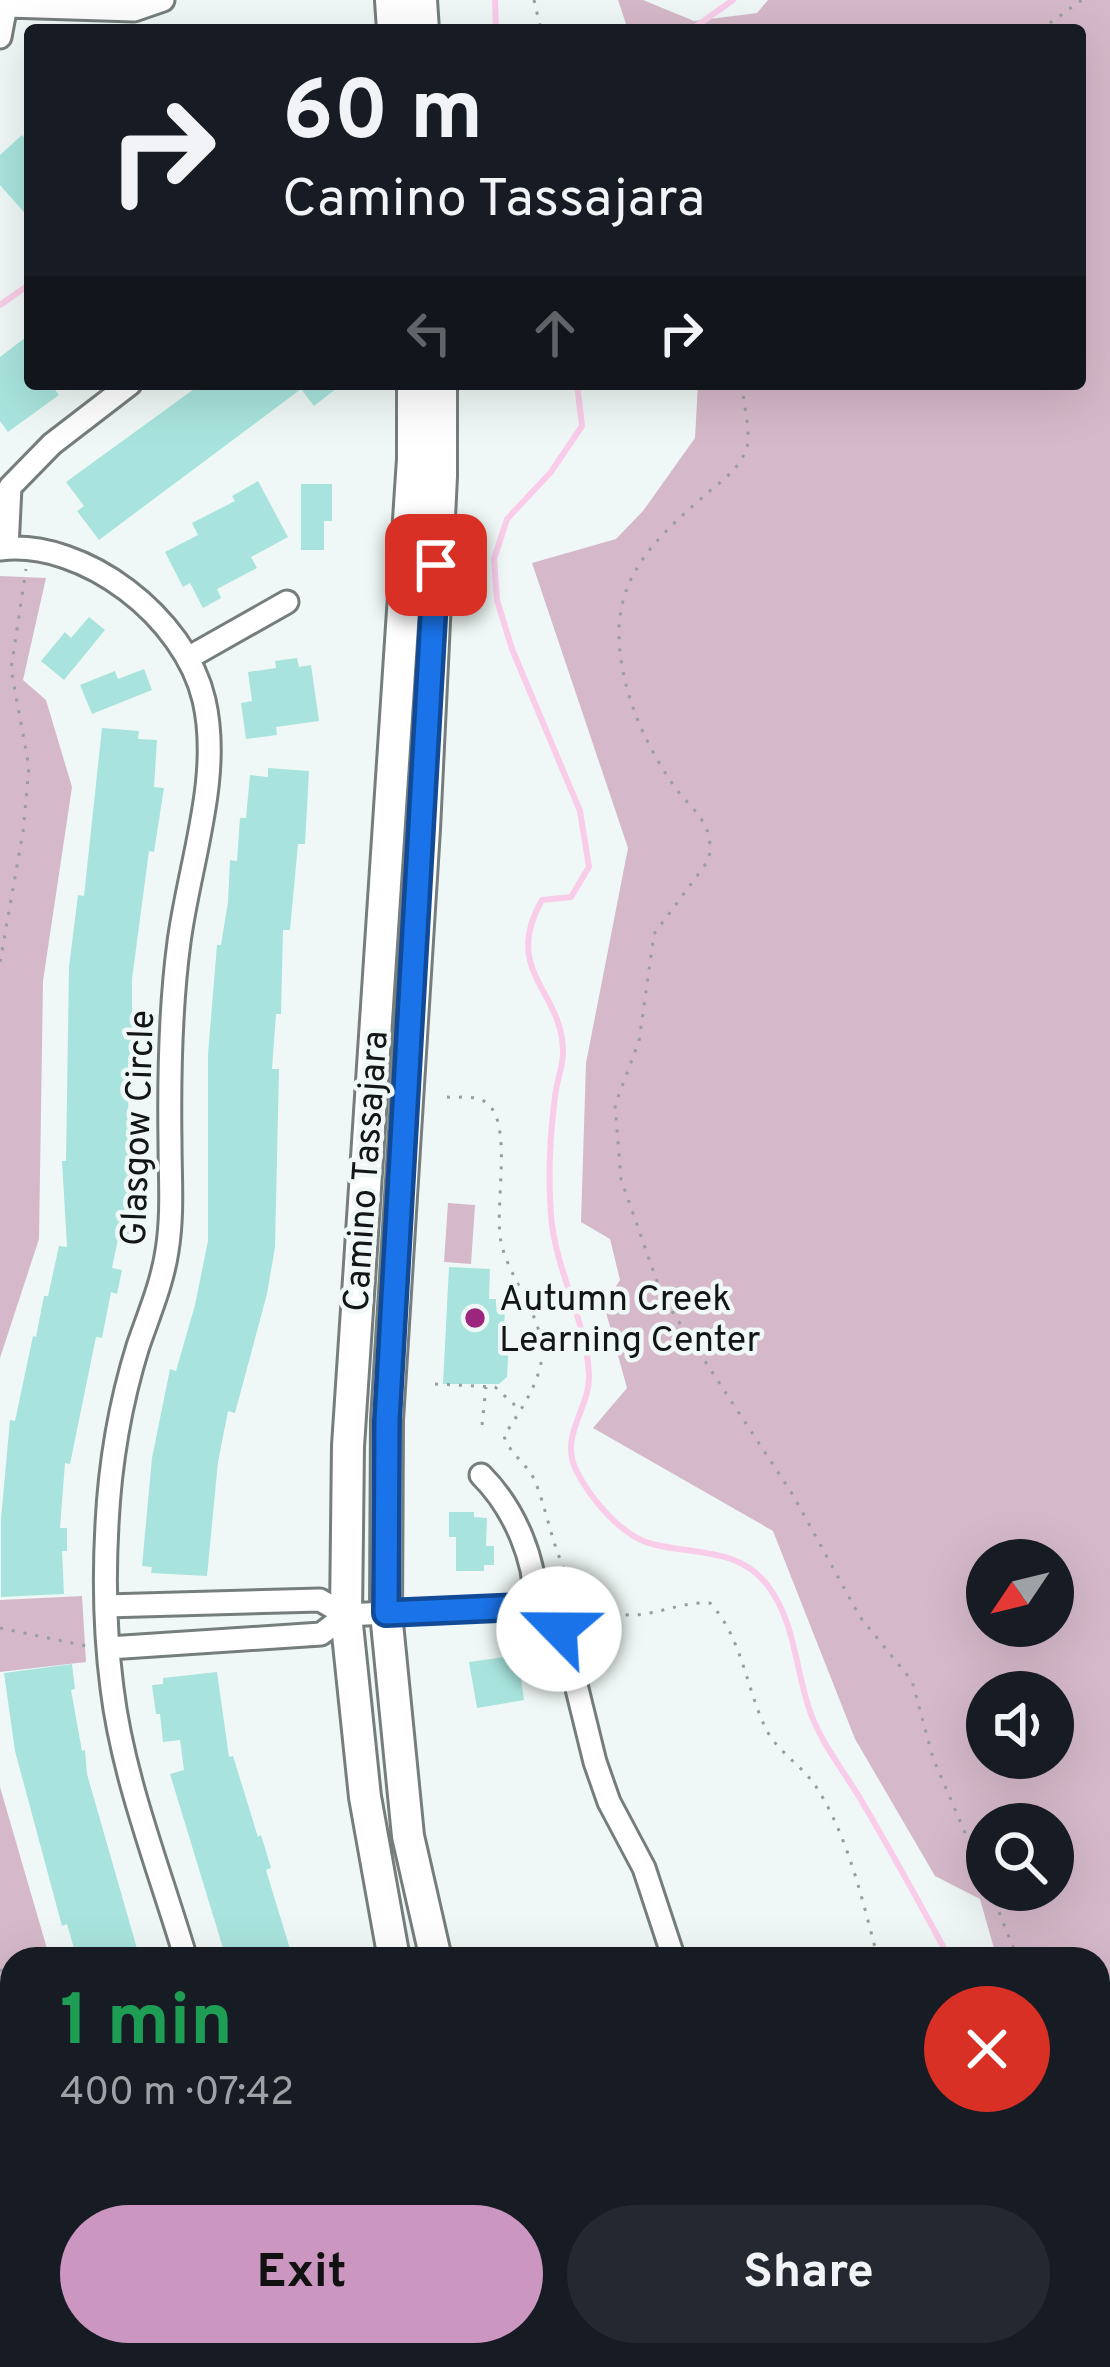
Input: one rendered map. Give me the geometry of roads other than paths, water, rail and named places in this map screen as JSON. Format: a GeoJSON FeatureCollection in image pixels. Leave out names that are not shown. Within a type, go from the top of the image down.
{"type":"FeatureCollection","features":[{"type":"Feature","properties":{"kind":"main road","name":"Camino Tassajara"},"geometry":{"type":"LineString","coordinates":[[392,1947],[365,1798],[346,1615],[348,1446],[413,459],[413,390]]}},
{"type":"Feature","properties":{"kind":"main road","name":"Camino Tassajara"},"geometry":{"type":"LineString","coordinates":[[433,1947],[408,1836],[386,1613],[387,1420],[422,853],[441,390]]}},
{"type":"Feature","properties":{"kind":"street"},"geometry":{"type":"LineString","coordinates":[[0,38],[7,3],[134,10],[164,0]]}},
{"type":"Feature","properties":{"kind":"street"},"geometry":{"type":"LineString","coordinates":[[12,549],[10,487],[52,444],[122,390]]}},
{"type":"Feature","properties":{"kind":"street","name":"Glasgow Circle"},"geometry":{"type":"LineString","coordinates":[[12,549],[68,558],[105,575],[150,612],[188,658],[204,697],[208,728],[206,776],[179,942],[170,1034],[171,1221],[160,1286],[137,1349],[113,1442],[106,1527],[112,1689],[127,1761],[182,1947]]}},
{"type":"Feature","properties":{"kind":"street"},"geometry":{"type":"LineString","coordinates":[[188,658],[287,602]]}},
{"type":"Feature","properties":{"kind":"street"},"geometry":{"type":"LineString","coordinates":[[481,1474],[506,1501],[537,1585],[535,1610]]}},
{"type":"Feature","properties":{"kind":"street"},"geometry":{"type":"LineString","coordinates":[[106,1606],[320,1600],[346,1615],[511,1606],[549,1618],[566,1644],[609,1802],[644,1868],[670,1947]]}},
{"type":"Feature","properties":{"kind":"street"},"geometry":{"type":"LineString","coordinates":[[109,1648],[321,1634],[346,1615]]}},
{"type":"Feature","properties":{"kind":"waterway"},"geometry":{"type":"LineString","coordinates":[[495,0],[496,24]]}},
{"type":"Feature","properties":{"kind":"waterway"},"geometry":{"type":"LineString","coordinates":[[699,24],[733,0]]}},
{"type":"Feature","properties":{"kind":"waterway"},"geometry":{"type":"LineString","coordinates":[[0,305],[24,288]]}},
{"type":"Feature","properties":{"kind":"waterway"},"geometry":{"type":"LineString","coordinates":[[578,390],[582,426],[551,472],[507,519],[494,559],[497,600],[512,649],[580,811],[589,867],[571,897],[542,900],[528,946],[531,964],[561,1032],[563,1053],[552,1126],[551,1215],[589,1374],[573,1433],[572,1457],[589,1492],[629,1533],[652,1544],[729,1558],[768,1586],[784,1616],[816,1725],[943,1947]]}},
{"type":"Feature","properties":{"kind":"place","name":"Autumn Creek Learning Center"},"geometry":{"type":"Point","coordinates":[475,1318]}}]}
